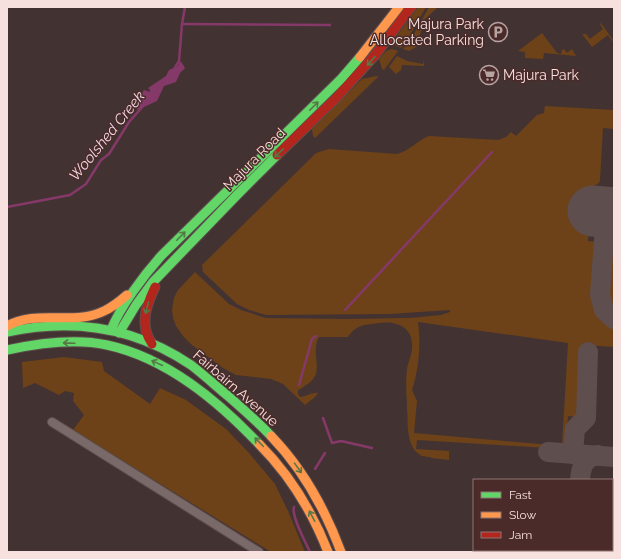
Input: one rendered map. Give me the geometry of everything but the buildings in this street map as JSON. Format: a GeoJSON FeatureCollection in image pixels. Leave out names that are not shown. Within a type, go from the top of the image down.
{"type":"FeatureCollection","features":[{"type":"Feature","properties":{"kind":"main road","name":"Majura Road"},"geometry":{"type":"LineString","coordinates":[[115,331],[115,320],[154,264],[221,196],[341,79],[368,49],[399,7]]}},
{"type":"Feature","properties":{"kind":"main road","name":"Majura Road"},"geometry":{"type":"LineString","coordinates":[[115,331],[162,272],[237,195],[336,98],[384,44],[411,7]]}},
{"type":"Feature","properties":{"kind":"main road"},"geometry":{"type":"LineString","coordinates":[[7,326],[13,322],[28,319],[83,318],[99,314],[125,297],[154,264]]}},
{"type":"Feature","properties":{"kind":"main road"},"geometry":{"type":"LineString","coordinates":[[152,344],[147,338],[145,330],[146,311],[150,298],[162,272]]}},
{"type":"Feature","properties":{"kind":"main road","name":"Fairbairn Avenue"},"geometry":{"type":"LineString","coordinates":[[7,332],[54,325],[115,331],[152,344],[184,361],[205,376],[257,422],[291,459],[309,484],[324,510],[334,531],[341,552]]}},
{"type":"Feature","properties":{"kind":"main road"},"geometry":{"type":"LineString","coordinates":[[109,346],[115,331]]}},
{"type":"Feature","properties":{"kind":"main road","name":"Fairbairn Avenue"},"geometry":{"type":"LineString","coordinates":[[7,350],[24,346],[56,342],[109,346],[142,356],[171,370],[199,389],[253,436],[270,454],[297,491],[317,526],[328,552]]}},
{"type":"Feature","properties":{"kind":"street"},"geometry":{"type":"LineString","coordinates":[[52,422],[259,552]]}},
{"type":"Feature","properties":{"kind":"shaded area"},"geometry":{"type":"Polygon","coordinates":[[[418,7],[426,7],[401,48],[391,44],[418,7]]]}},
{"type":"Feature","properties":{"kind":"shaded area"},"geometry":{"type":"Polygon","coordinates":[[[429,7],[438,7],[425,19],[416,47],[409,51],[403,49],[413,36],[429,7]]]}},
{"type":"Feature","properties":{"kind":"shaded area"},"geometry":{"type":"Polygon","coordinates":[[[601,23],[613,40],[612,41],[608,35],[592,47],[582,34],[586,34],[590,39],[603,29],[600,24],[601,23]]]}},
{"type":"Feature","properties":{"kind":"shaded area"},"geometry":{"type":"Polygon","coordinates":[[[542,33],[557,53],[561,54],[562,50],[564,49],[567,53],[572,49],[576,56],[544,53],[543,59],[525,58],[525,52],[518,51],[542,33]]]}},
{"type":"Feature","properties":{"kind":"shaded area"},"geometry":{"type":"Polygon","coordinates":[[[392,49],[398,51],[384,70],[382,69],[379,59],[386,51],[392,49]]]}},
{"type":"Feature","properties":{"kind":"shaded area"},"geometry":{"type":"Polygon","coordinates":[[[397,56],[407,61],[423,64],[424,60],[424,66],[402,65],[401,70],[396,74],[389,67],[397,56]]]}},
{"type":"Feature","properties":{"kind":"shaded area"},"geometry":{"type":"Polygon","coordinates":[[[180,61],[185,68],[180,73],[176,82],[164,86],[157,101],[137,110],[139,98],[144,90],[150,92],[148,88],[166,76],[169,70],[178,66],[180,61]]]}},
{"type":"Feature","properties":{"kind":"shaded area"},"geometry":{"type":"Polygon","coordinates":[[[378,77],[315,138],[313,136],[312,129],[362,79],[378,77]]]}},
{"type":"Feature","properties":{"kind":"shaded area"},"geometry":{"type":"Polygon","coordinates":[[[545,106],[614,110],[614,129],[603,128],[600,180],[599,183],[592,187],[588,241],[600,242],[596,296],[602,312],[607,319],[614,324],[614,347],[583,345],[578,417],[568,416],[565,449],[417,440],[416,449],[449,451],[449,460],[431,458],[417,453],[411,444],[408,426],[406,379],[412,351],[412,341],[407,331],[398,324],[386,322],[361,326],[348,337],[319,337],[316,343],[317,369],[315,375],[312,380],[298,390],[300,397],[318,393],[305,405],[283,384],[271,379],[236,375],[223,368],[192,345],[176,326],[172,310],[174,298],[178,290],[195,272],[229,304],[241,310],[266,318],[410,318],[441,315],[450,312],[450,310],[389,314],[266,315],[249,310],[237,304],[203,272],[202,265],[316,153],[329,149],[397,154],[405,151],[429,136],[498,140],[506,137],[511,132],[516,136],[537,115],[544,113],[545,106]],[[418,322],[419,356],[412,390],[417,401],[414,433],[562,446],[568,343],[418,322]]]}},
{"type":"Feature","properties":{"kind":"shaded area"},"geometry":{"type":"Polygon","coordinates":[[[609,242],[614,242],[614,315],[609,309],[606,301],[605,291],[605,270],[609,242]]]}},
{"type":"Feature","properties":{"kind":"shaded area"},"geometry":{"type":"Polygon","coordinates":[[[64,357],[102,362],[104,371],[150,404],[160,388],[186,400],[226,429],[249,453],[275,484],[305,552],[271,552],[73,430],[84,415],[73,401],[74,393],[65,391],[59,395],[35,383],[23,388],[22,362],[64,357]]]}},
{"type":"Feature","properties":{"kind":"waterway","name":"Woolshed Creek"},"geometry":{"type":"LineString","coordinates":[[174,69],[179,61],[185,7]]}},
{"type":"Feature","properties":{"kind":"waterway"},"geometry":{"type":"LineString","coordinates":[[182,24],[330,25]]}},
{"type":"Feature","properties":{"kind":"waterway","name":"Woolshed Creek"},"geometry":{"type":"LineString","coordinates":[[7,207],[70,195],[86,184],[101,160],[109,154],[129,122],[144,105]]}},
{"type":"Feature","properties":{"kind":"waterway"},"geometry":{"type":"LineString","coordinates":[[345,310],[492,152]]}},
{"type":"Feature","properties":{"kind":"waterway"},"geometry":{"type":"LineString","coordinates":[[299,385],[312,339],[316,336]]}},
{"type":"Feature","properties":{"kind":"waterway"},"geometry":{"type":"LineString","coordinates":[[323,418],[332,443],[341,441],[372,448]]}},
{"type":"Feature","properties":{"kind":"waterway"},"geometry":{"type":"LineString","coordinates":[[315,469],[325,453]]}},
{"type":"Feature","properties":{"kind":"waterway"},"geometry":{"type":"LineString","coordinates":[[294,507],[297,523],[310,552]]}},
{"type":"Feature","properties":{"kind":"taxiway"},"geometry":{"type":"LineString","coordinates":[[606,212],[600,295],[604,310],[614,319]]}},
{"type":"Feature","properties":{"kind":"taxiway"},"geometry":{"type":"LineString","coordinates":[[573,454],[575,429],[586,418],[588,352]]}},
{"type":"Feature","properties":{"kind":"taxiway"},"geometry":{"type":"LineString","coordinates":[[548,452],[614,457]]}},
{"type":"Feature","properties":{"kind":"taxiway"},"geometry":{"type":"LineString","coordinates":[[580,479],[584,463],[589,458],[598,455]]}},
{"type":"Feature","properties":{"kind":"runway"},"geometry":{"type":"LineString","coordinates":[[593,211],[614,213]]}},
{"type":"Feature","properties":{"kind":"traffic: fast"},"geometry":{"type":"LineString","coordinates":[[111,330],[120,311],[147,272],[161,256],[341,79],[360,57]]}},
{"type":"Feature","properties":{"kind":"traffic: fast"},"geometry":{"type":"LineString","coordinates":[[119,333],[136,305],[153,282],[277,155]]}},
{"type":"Feature","properties":{"kind":"traffic: fast"},"geometry":{"type":"LineString","coordinates":[[7,332],[31,328],[79,326],[125,334],[148,342],[170,352],[191,365],[245,411],[271,436]]}},
{"type":"Feature","properties":{"kind":"traffic: fast"},"geometry":{"type":"LineString","coordinates":[[7,350],[44,343],[82,342],[107,345],[129,351],[171,371],[190,383],[226,412],[259,444]]}},
{"type":"Feature","properties":{"kind":"traffic: slow"},"geometry":{"type":"LineString","coordinates":[[360,57],[399,7]]}},
{"type":"Feature","properties":{"kind":"traffic: slow"},"geometry":{"type":"LineString","coordinates":[[7,326],[19,321],[31,319],[68,318],[92,315],[110,308],[127,295]]}},
{"type":"Feature","properties":{"kind":"traffic: slow"},"geometry":{"type":"LineString","coordinates":[[271,436],[293,462],[312,490],[328,520],[341,552]]}},
{"type":"Feature","properties":{"kind":"traffic: slow"},"geometry":{"type":"LineString","coordinates":[[259,444],[281,468],[299,494],[315,522],[328,552]]}},
{"type":"Feature","properties":{"kind":"traffic: jam"},"geometry":{"type":"LineString","coordinates":[[277,155],[336,98],[375,55],[411,7]]}},
{"type":"Feature","properties":{"kind":"traffic: jam"},"geometry":{"type":"LineString","coordinates":[[152,344],[146,330],[145,316],[155,287]]}},
{"type":"Feature","properties":{"kind":"place","name":"Majura Park Allocated Parking"},"geometry":{"type":"Point","coordinates":[498,32]}},
{"type":"Feature","properties":{"kind":"place","name":"Majura Park"},"geometry":{"type":"Point","coordinates":[489,75]}}]}
